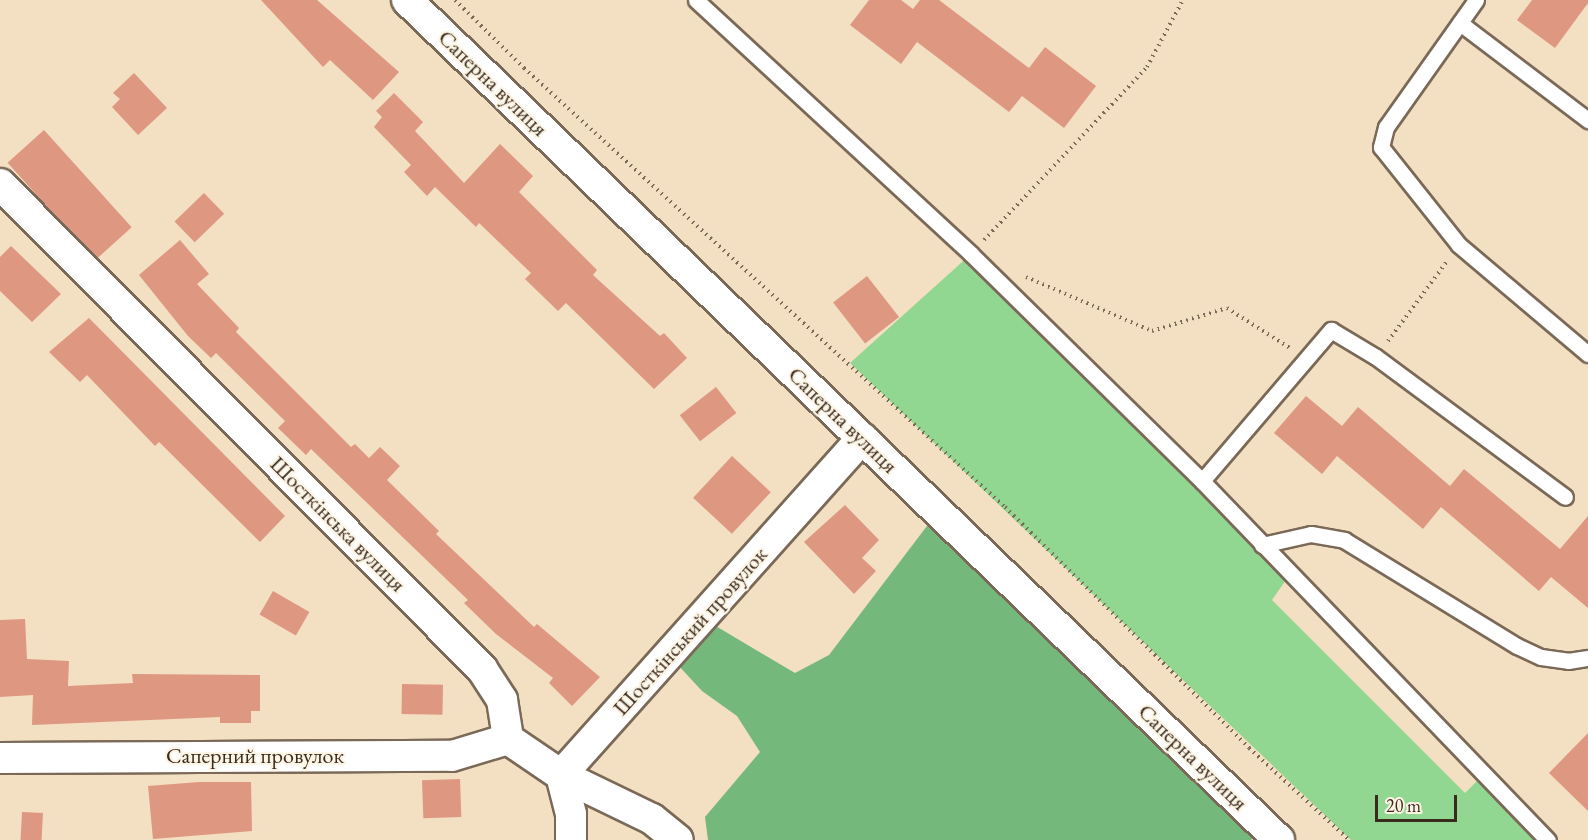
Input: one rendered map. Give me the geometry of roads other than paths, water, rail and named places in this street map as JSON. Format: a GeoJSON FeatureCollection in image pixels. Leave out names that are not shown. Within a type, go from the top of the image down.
{"type":"FeatureCollection","features":[{"type":"Feature","properties":{"kind":"street","name":"Саперна вулиця"},"geometry":{"type":"LineString","coordinates":[[407,0],[1279,840]]}},
{"type":"Feature","properties":{"kind":"street","name":"Шосткінська вулиця"},"geometry":{"type":"LineString","coordinates":[[0,184],[482,669],[502,700],[508,739]]}},
{"type":"Feature","properties":{"kind":"street","name":"Шосткінський провулок"},"geometry":{"type":"LineString","coordinates":[[561,775],[862,438]]}},
{"type":"Feature","properties":{"kind":"street","name":"Саперний провулок"},"geometry":{"type":"LineString","coordinates":[[0,758],[452,756],[508,739]]}},
{"type":"Feature","properties":{"kind":"street"},"geometry":{"type":"LineString","coordinates":[[508,739],[561,775],[652,819],[678,840]]}},
{"type":"Feature","properties":{"kind":"street"},"geometry":{"type":"LineString","coordinates":[[561,775],[571,814],[571,840]]}},
{"type":"Feature","properties":{"kind":"lane"},"geometry":{"type":"LineString","coordinates":[[696,0],[971,254],[1202,481],[1548,840]]}},
{"type":"Feature","properties":{"kind":"lane"},"geometry":{"type":"LineString","coordinates":[[1476,0],[1386,127],[1381,147],[1459,245],[1588,354]]}},
{"type":"Feature","properties":{"kind":"lane"},"geometry":{"type":"LineString","coordinates":[[1460,22],[1586,115]]}},
{"type":"Feature","properties":{"kind":"lane"},"geometry":{"type":"LineString","coordinates":[[1202,481],[1331,330],[1376,357],[1564,497]]}},
{"type":"Feature","properties":{"kind":"lane"},"geometry":{"type":"LineString","coordinates":[[1262,545],[1311,534],[1344,540],[1517,646],[1541,657],[1568,661],[1588,658]]}}]}
